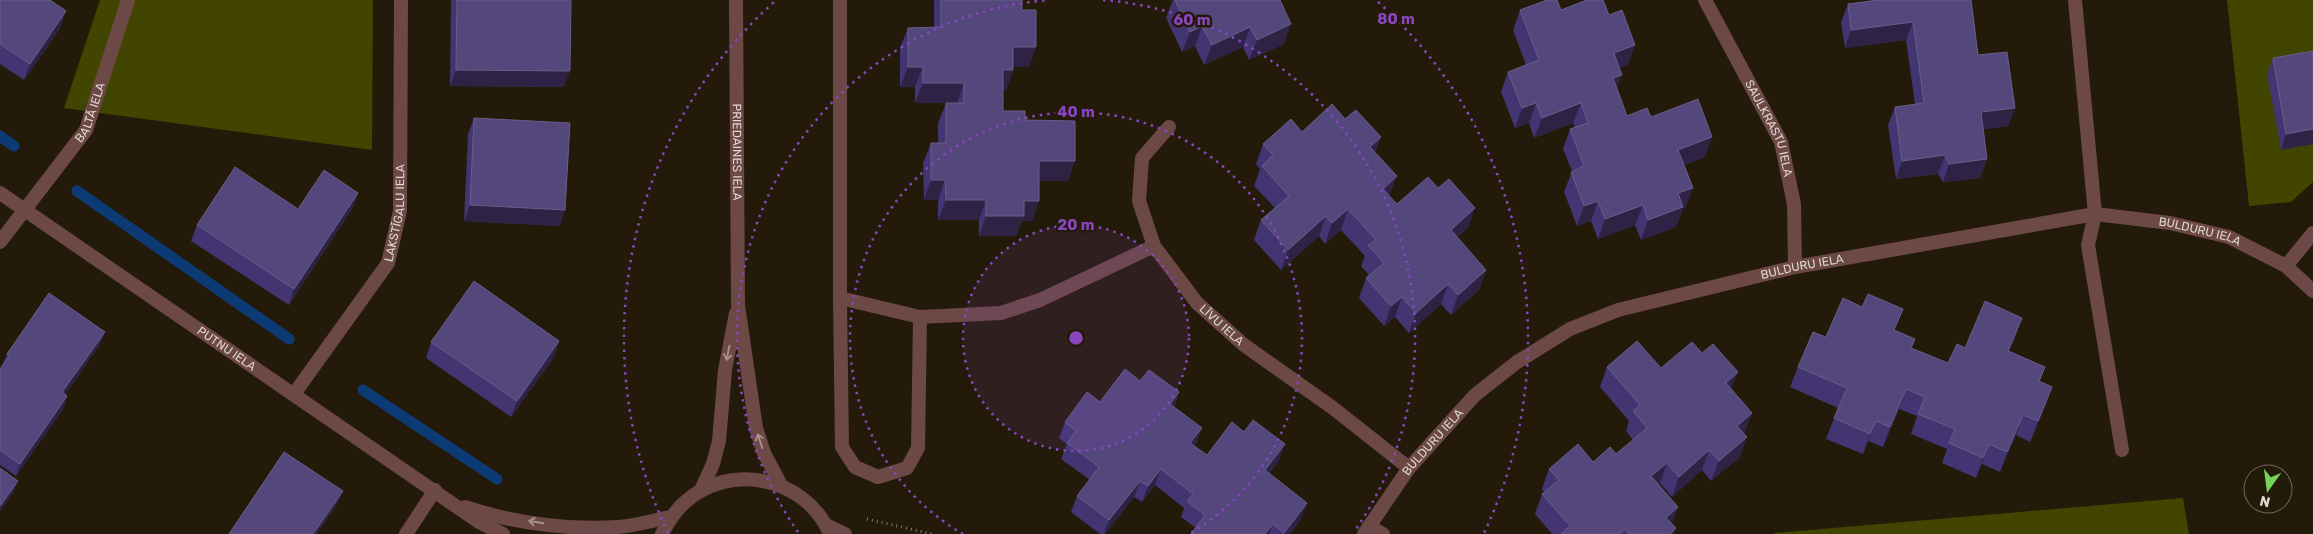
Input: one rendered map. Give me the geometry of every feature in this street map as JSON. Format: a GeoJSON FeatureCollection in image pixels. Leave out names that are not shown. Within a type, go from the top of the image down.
{"type":"FeatureCollection","features":[{"type":"Feature","properties":{"kind":"street","name":"BALTĀ IELA"},"geometry":{"type":"LineString","coordinates":[[0,242],[86,130],[128,0]]}},
{"type":"Feature","properties":{"kind":"street","name":"LAKSTĪGALU IELA"},"geometry":{"type":"LineString","coordinates":[[294,394],[388,263],[400,211],[401,0]]}},
{"type":"Feature","properties":{"kind":"street","name":"PRIEDAINES IELA"},"geometry":{"type":"LineString","coordinates":[[736,0],[738,305]]}},
{"type":"Feature","properties":{"kind":"street"},"geometry":{"type":"LineString","coordinates":[[840,0],[842,447],[855,467],[878,477],[907,468],[918,448],[920,317]]}},
{"type":"Feature","properties":{"kind":"street","name":"SAULKRASTU IELA"},"geometry":{"type":"LineString","coordinates":[[1705,0],[1781,142],[1794,204],[1795,268]]}},
{"type":"Feature","properties":{"kind":"street"},"geometry":{"type":"LineString","coordinates":[[2076,0],[2095,214],[2088,245],[2122,450]]}},
{"type":"Feature","properties":{"kind":"street","name":"LĪVU IELA"},"geometry":{"type":"LineString","coordinates":[[1169,127],[1142,158],[1140,201],[1154,246],[1197,302],[1244,345],[1333,408],[1409,468]]}},
{"type":"Feature","properties":{"kind":"street","name":"PUTNU IELA"},"geometry":{"type":"LineString","coordinates":[[0,193],[455,503]]}},
{"type":"Feature","properties":{"kind":"street","name":"BULDURU IELA"},"geometry":{"type":"LineString","coordinates":[[1366,530],[1409,468],[1475,394],[1517,362],[1570,329],[1618,310],[1795,268],[2095,214],[2170,223],[2229,237],[2286,266],[2313,290]]}},
{"type":"Feature","properties":{"kind":"street"},"geometry":{"type":"LineString","coordinates":[[2286,266],[2313,233]]}},
{"type":"Feature","properties":{"kind":"street"},"geometry":{"type":"LineString","coordinates":[[840,298],[920,317],[1001,313],[1040,300],[1154,246]]}},
{"type":"Feature","properties":{"kind":"street"},"geometry":{"type":"LineString","coordinates":[[738,305],[756,428],[764,453],[781,485]]}},
{"type":"Feature","properties":{"kind":"street"},"geometry":{"type":"LineString","coordinates":[[701,490],[713,464],[719,441],[725,370],[738,305]]}},
{"type":"Feature","properties":{"kind":"street"},"geometry":{"type":"LineString","coordinates":[[662,534],[671,517],[684,502],[701,490],[720,482],[740,478],[761,480],[781,485],[798,495],[814,508],[828,530],[845,534]]}},
{"type":"Feature","properties":{"kind":"street"},"geometry":{"type":"LineString","coordinates":[[406,534],[435,490]]}},
{"type":"Feature","properties":{"kind":"street"},"geometry":{"type":"LineString","coordinates":[[455,503],[506,517],[561,526],[620,527],[671,517]]}},
{"type":"Feature","properties":{"kind":"street"},"geometry":{"type":"LineString","coordinates":[[455,503],[480,522],[503,534]]}},
{"type":"Feature","properties":{"kind":"street"},"geometry":{"type":"LineString","coordinates":[[1366,530],[1382,534]]}},
{"type":"Feature","properties":{"kind":"path"},"geometry":{"type":"LineString","coordinates":[[864,518],[932,534]]}},
{"type":"Feature","properties":{"kind":"shaded area"},"geometry":{"type":"Polygon","coordinates":[[[100,0],[373,0],[372,150],[64,108],[100,0]]]}},
{"type":"Feature","properties":{"kind":"shaded area"},"geometry":{"type":"Polygon","coordinates":[[[2227,0],[2313,0],[2313,182],[2291,202],[2249,206],[2227,0]]]}},
{"type":"Feature","properties":{"kind":"shaded area"},"geometry":{"type":"Polygon","coordinates":[[[2183,498],[2189,534],[1774,534],[1775,533],[2183,498]]]}},
{"type":"Feature","properties":{"kind":"building"},"geometry":{"type":"Polygon","coordinates":[[[0,0],[50,0],[66,11],[30,64],[0,44],[0,0]]]}},
{"type":"Feature","properties":{"kind":"building"},"geometry":{"type":"Polygon","coordinates":[[[457,0],[571,0],[570,71],[456,70],[457,0]]]}},
{"type":"Feature","properties":{"kind":"building"},"geometry":{"type":"Polygon","coordinates":[[[941,0],[1022,0],[1022,10],[1036,10],[1036,47],[1013,47],[1013,70],[1003,70],[1003,111],[1025,111],[1025,120],[1075,121],[1075,161],[1039,161],[1039,201],[1024,201],[1024,216],[986,216],[986,200],[946,200],[945,180],[931,180],[931,143],[946,143],[946,103],[964,103],[964,83],[923,83],[923,67],[908,67],[908,28],[941,27],[941,0]]]}},
{"type":"Feature","properties":{"kind":"building"},"geometry":{"type":"Polygon","coordinates":[[[1175,0],[1280,0],[1291,24],[1257,40],[1250,27],[1212,45],[1202,26],[1190,32],[1175,0]]]}},
{"type":"Feature","properties":{"kind":"building"},"geometry":{"type":"Polygon","coordinates":[[[1547,0],[1557,0],[1561,10],[1587,0],[1603,0],[1609,15],[1622,10],[1635,45],[1614,53],[1622,75],[1613,78],[1627,116],[1647,108],[1651,117],[1698,99],[1712,137],[1678,150],[1693,188],[1678,193],[1683,207],[1648,220],[1643,205],[1605,219],[1598,201],[1584,206],[1571,172],[1584,166],[1570,129],[1588,123],[1581,103],[1542,118],[1536,103],[1522,108],[1508,72],[1539,60],[1520,10],[1547,0]]]}},
{"type":"Feature","properties":{"kind":"building"},"geometry":{"type":"Polygon","coordinates":[[[1879,0],[1971,0],[1978,55],[2007,52],[2015,108],[1981,112],[1987,159],[1949,164],[1945,155],[1902,161],[1895,107],[1924,103],[1913,22],[1851,30],[1848,4],[1879,0]]]}},
{"type":"Feature","properties":{"kind":"building"},"geometry":{"type":"Polygon","coordinates":[[[2313,51],[2313,129],[2286,134],[2273,58],[2313,51]]]}},
{"type":"Feature","properties":{"kind":"building"},"geometry":{"type":"Polygon","coordinates":[[[1332,104],[1345,119],[1356,110],[1381,137],[1370,147],[1397,176],[1383,189],[1397,204],[1428,177],[1438,188],[1449,179],[1475,208],[1451,230],[1486,270],[1458,295],[1448,284],[1416,313],[1402,297],[1391,306],[1366,278],[1384,263],[1368,245],[1376,240],[1348,209],[1332,223],[1326,216],[1288,250],[1261,220],[1289,196],[1262,166],[1273,155],[1263,144],[1291,119],[1302,132],[1332,104]]]}},
{"type":"Feature","properties":{"kind":"building"},"geometry":{"type":"Polygon","coordinates":[[[474,118],[570,123],[565,210],[470,205],[474,118]]]}},
{"type":"Feature","properties":{"kind":"building"},"geometry":{"type":"Polygon","coordinates":[[[235,167],[298,209],[324,170],[358,193],[294,289],[197,225],[235,167]]]}},
{"type":"Feature","properties":{"kind":"building"},"geometry":{"type":"Polygon","coordinates":[[[474,281],[559,341],[517,401],[431,342],[474,281]]]}},
{"type":"Feature","properties":{"kind":"building"},"geometry":{"type":"Polygon","coordinates":[[[49,293],[105,332],[62,392],[67,396],[20,464],[0,450],[0,369],[9,356],[7,354],[49,293]]]}},
{"type":"Feature","properties":{"kind":"building"},"geometry":{"type":"Polygon","coordinates":[[[1868,294],[1903,309],[1894,330],[1915,339],[1911,348],[1948,363],[1957,344],[1965,348],[1985,301],[2022,318],[2008,351],[2045,367],[2039,381],[2052,387],[2038,421],[2023,415],[2007,452],[1989,444],[1983,458],[1949,443],[1955,429],[1918,414],[1925,397],[1906,389],[1890,427],[1876,421],[1870,434],[1834,418],[1847,388],[1798,367],[1813,332],[1826,337],[1843,298],[1862,307],[1868,294]]]}},
{"type":"Feature","properties":{"kind":"building"},"geometry":{"type":"Polygon","coordinates":[[[1637,341],[1661,368],[1692,342],[1702,353],[1713,344],[1738,372],[1726,383],[1752,413],[1737,426],[1747,437],[1719,461],[1709,450],[1679,477],[1667,463],[1651,476],[1678,507],[1666,518],[1676,528],[1670,534],[1629,534],[1625,529],[1619,534],[1561,534],[1570,526],[1542,494],[1559,480],[1549,469],[1578,444],[1593,462],[1610,447],[1616,454],[1647,428],[1633,411],[1640,405],[1607,367],[1637,341]]]}},
{"type":"Feature","properties":{"kind":"building"},"geometry":{"type":"Polygon","coordinates":[[[1125,369],[1140,381],[1149,370],[1179,392],[1170,404],[1202,428],[1190,443],[1207,455],[1232,422],[1244,432],[1253,420],[1285,444],[1265,470],[1307,503],[1284,533],[1273,524],[1265,534],[1191,534],[1205,515],[1187,501],[1193,494],[1161,469],[1148,486],[1140,481],[1109,520],[1077,496],[1099,467],[1067,443],[1076,431],[1065,422],[1087,392],[1100,402],[1125,369]]]}},
{"type":"Feature","properties":{"kind":"building"},"geometry":{"type":"Polygon","coordinates":[[[284,452],[343,491],[313,534],[229,534],[284,452]]]}},
{"type":"Feature","properties":{"kind":"building"},"geometry":{"type":"Polygon","coordinates":[[[0,468],[18,481],[0,506],[0,468]]]}},
{"type":"Feature","properties":{"kind":"waterway"},"geometry":{"type":"LineString","coordinates":[[0,136],[14,146]]}},
{"type":"Feature","properties":{"kind":"waterway"},"geometry":{"type":"LineString","coordinates":[[77,191],[289,339]]}},
{"type":"Feature","properties":{"kind":"waterway"},"geometry":{"type":"LineString","coordinates":[[363,390],[497,479]]}}]}
